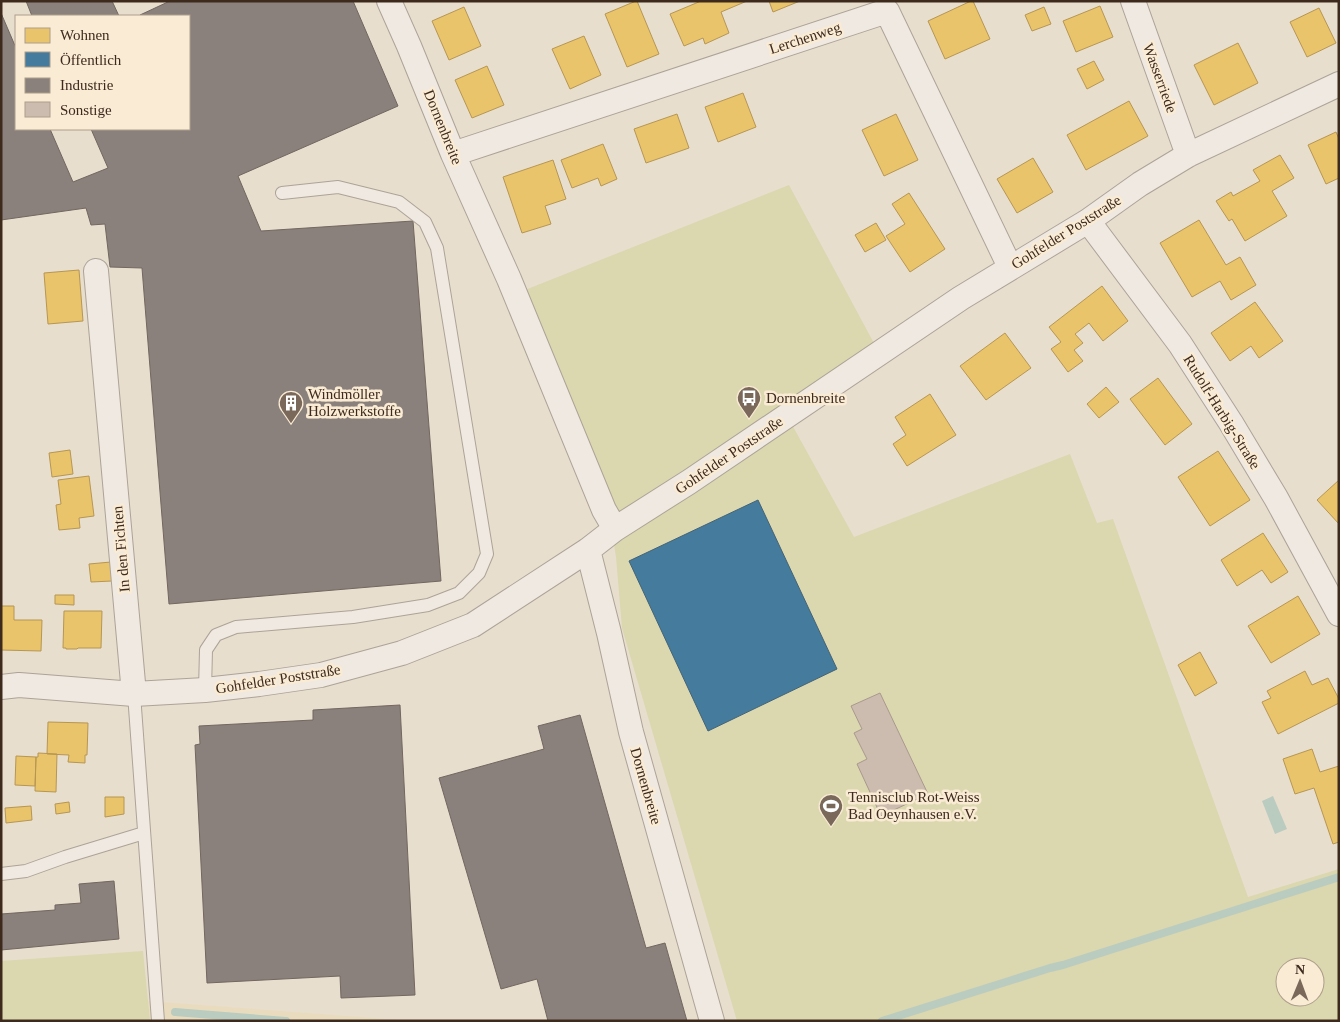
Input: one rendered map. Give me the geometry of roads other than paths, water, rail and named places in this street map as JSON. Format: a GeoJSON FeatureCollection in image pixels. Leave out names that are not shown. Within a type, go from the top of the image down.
{"type":"FeatureCollection","features":[{"type":"Feature","properties":{"kind":"street","name":"Dornenbreite"},"geometry":{"type":"LineString","coordinates":[[389,1],[410,46],[453,154],[508,279],[604,510],[615,529]]}},
{"type":"Feature","properties":{"kind":"street","name":"Wasserriede"},"geometry":{"type":"LineString","coordinates":[[1133,1],[1188,155]]}},
{"type":"Feature","properties":{"kind":"street","name":"Lerchenweg"},"geometry":{"type":"LineString","coordinates":[[453,154],[887,11],[1010,267]]}},
{"type":"Feature","properties":{"kind":"street","name":"Gohfelder Poststraße"},"geometry":{"type":"LineString","coordinates":[[134,694],[205,690],[321,675],[402,653],[473,625],[588,550],[615,529],[689,482],[961,298],[1088,221],[1140,184],[1188,155],[1339,84]]}},
{"type":"Feature","properties":{"kind":"street","name":"Rudolf-Harbig-Straße"},"geometry":{"type":"LineString","coordinates":[[1088,221],[1180,344],[1231,423],[1276,498],[1339,614]]}},
{"type":"Feature","properties":{"kind":"street","name":"In den Fichten"},"geometry":{"type":"LineString","coordinates":[[96,271],[134,694]]}},
{"type":"Feature","properties":{"kind":"street","name":"Dornenbreite"},"geometry":{"type":"LineString","coordinates":[[588,550],[631,732],[712,1021]]}},
{"type":"Feature","properties":{"kind":"street"},"geometry":{"type":"LineString","coordinates":[[1,687],[19,685],[134,694]]}},
{"type":"Feature","properties":{"kind":"lane"},"geometry":{"type":"LineString","coordinates":[[205,690],[206,650],[216,635],[236,627],[353,617],[428,605],[459,593],[479,573],[487,554],[437,248],[425,222],[399,202],[338,187],[282,193]]}},
{"type":"Feature","properties":{"kind":"lane"},"geometry":{"type":"LineString","coordinates":[[134,694],[158,1021]]}},
{"type":"Feature","properties":{"kind":"lane"},"geometry":{"type":"LineString","coordinates":[[1,874],[26,871],[144,832]]}},
{"type":"Feature","properties":{"kind":"waterway"},"geometry":{"type":"LineString","coordinates":[[882,1021],[1339,877]]}},
{"type":"Feature","properties":{"kind":"waterway"},"geometry":{"type":"LineString","coordinates":[[175,1012],[286,1021]]}},
{"type":"Feature","properties":{"kind":"place","name":"Dornenbreite"},"geometry":{"type":"Point","coordinates":[749,419]}},
{"type":"Feature","properties":{"kind":"place","name":"Windmöller Holzwerkstoffe"},"geometry":{"type":"Point","coordinates":[291,424]}},
{"type":"Feature","properties":{"kind":"place","name":"Tennisclub Rot-Weiss Bad Oeynhausen e.V."},"geometry":{"type":"Point","coordinates":[831,827]}}]}
